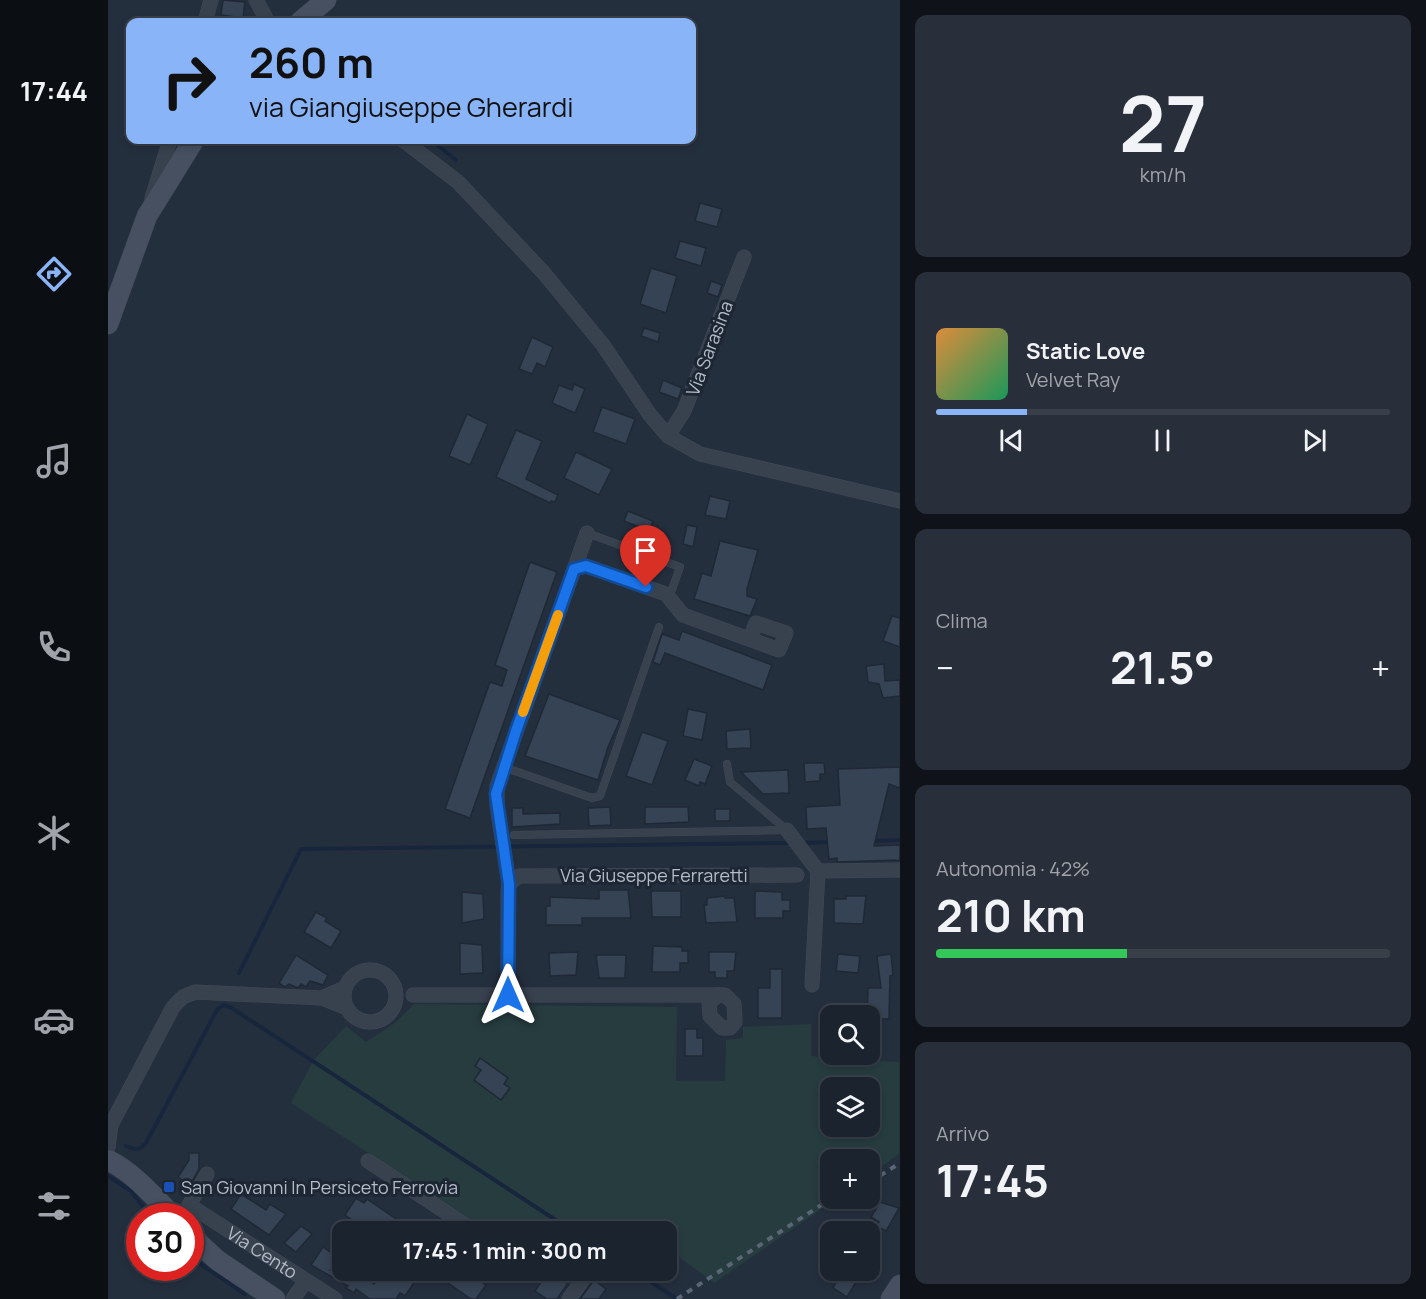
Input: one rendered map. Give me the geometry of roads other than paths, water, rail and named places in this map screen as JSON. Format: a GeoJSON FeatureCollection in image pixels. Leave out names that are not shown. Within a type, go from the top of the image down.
{"type":"FeatureCollection","features":[{"type":"Feature","properties":{"kind":"main road"},"geometry":{"type":"LineString","coordinates":[[305,18],[326,0]]}},
{"type":"Feature","properties":{"kind":"main road"},"geometry":{"type":"LineString","coordinates":[[108,324],[147,216],[192,144]]}},
{"type":"Feature","properties":{"kind":"main road"},"geometry":{"type":"LineString","coordinates":[[108,1160],[120,1166],[160,1203]]}},
{"type":"Feature","properties":{"kind":"main road","name":"Via Cento"},"geometry":{"type":"LineString","coordinates":[[204,1248],[255,1293],[275,1299]]}},
{"type":"Feature","properties":{"kind":"main road"},"geometry":{"type":"LineString","coordinates":[[891,1299],[900,1285]]}},
{"type":"Feature","properties":{"kind":"street"},"geometry":{"type":"LineString","coordinates":[[206,18],[211,0]]}},
{"type":"Feature","properties":{"kind":"street"},"geometry":{"type":"LineString","coordinates":[[256,0],[266,18]]}},
{"type":"Feature","properties":{"kind":"street"},"geometry":{"type":"LineString","coordinates":[[147,216],[169,144]]}},
{"type":"Feature","properties":{"kind":"street"},"geometry":{"type":"LineString","coordinates":[[408,144],[458,182],[550,280],[603,345],[650,415],[668,436],[700,454],[900,501]]}},
{"type":"Feature","properties":{"kind":"street","name":"Via Sarasina"},"geometry":{"type":"LineString","coordinates":[[668,436],[684,411],[744,257]]}},
{"type":"Feature","properties":{"kind":"street"},"geometry":{"type":"LineString","coordinates":[[508,995],[511,882],[507,862],[508,834],[496,794],[587,533]]}},
{"type":"Feature","properties":{"kind":"street"},"geometry":{"type":"LineString","coordinates":[[574,569],[586,566],[666,594],[683,615],[750,639]]}},
{"type":"Feature","properties":{"kind":"street"},"geometry":{"type":"LineString","coordinates":[[790,834],[818,872],[812,985]]}},
{"type":"Feature","properties":{"kind":"street"},"geometry":{"type":"LineString","coordinates":[[818,872],[900,870]]}},
{"type":"Feature","properties":{"kind":"street","name":"Via Giuseppe Ferraretti"},"geometry":{"type":"LineString","coordinates":[[511,882],[532,875],[797,875]]}},
{"type":"Feature","properties":{"kind":"street"},"geometry":{"type":"LineString","coordinates":[[322,998],[345,988],[353,976],[372,970],[382,972],[393,984],[413,995]]}},
{"type":"Feature","properties":{"kind":"street"},"geometry":{"type":"LineString","coordinates":[[108,1147],[110,1127],[173,1007],[183,997],[195,992],[322,998],[346,1008],[361,1021],[371,1022],[389,1014],[394,1005],[393,984]]}},
{"type":"Feature","properties":{"kind":"street"},"geometry":{"type":"LineString","coordinates":[[345,988],[346,1008]]}},
{"type":"Feature","properties":{"kind":"street"},"geometry":{"type":"LineString","coordinates":[[394,1005],[413,995],[680,994],[725,995],[734,1004],[735,1022],[730,1028],[722,1028],[696,1001],[680,994]]}},
{"type":"Feature","properties":{"kind":"street"},"geometry":{"type":"LineString","coordinates":[[710,1016],[709,1003],[718,995]]}},
{"type":"Feature","properties":{"kind":"street"},"geometry":{"type":"LineString","coordinates":[[368,1161],[459,1221]]}},
{"type":"Feature","properties":{"kind":"street","name":"Via Cento"},"geometry":{"type":"LineString","coordinates":[[207,1174],[189,1205],[334,1299]]}},
{"type":"Feature","properties":{"kind":"street","name":"Via Cento"},"geometry":{"type":"LineString","coordinates":[[293,1299],[306,1281]]}},
{"type":"Feature","properties":{"kind":"street"},"geometry":{"type":"LineString","coordinates":[[569,1299],[579,1281]]}},
{"type":"Feature","properties":{"kind":"lane"},"geometry":{"type":"LineString","coordinates":[[587,533],[680,567],[669,598]]}},
{"type":"Feature","properties":{"kind":"lane"},"geometry":{"type":"LineString","coordinates":[[504,767],[592,798],[600,796],[659,627]]}},
{"type":"Feature","properties":{"kind":"lane"},"geometry":{"type":"LineString","coordinates":[[727,764],[730,782],[790,834]]}},
{"type":"Feature","properties":{"kind":"lane"},"geometry":{"type":"LineString","coordinates":[[508,834],[790,834]]}},
{"type":"Feature","properties":{"kind":"waterway"},"geometry":{"type":"LineString","coordinates":[[436,144],[456,160]]}},
{"type":"Feature","properties":{"kind":"waterway"},"geometry":{"type":"LineString","coordinates":[[871,841],[900,840]]}},
{"type":"Feature","properties":{"kind":"waterway"},"geometry":{"type":"LineString","coordinates":[[802,843],[831,842]]}},
{"type":"Feature","properties":{"kind":"waterway"},"geometry":{"type":"LineString","coordinates":[[239,973],[301,849],[792,843]]}},
{"type":"Feature","properties":{"kind":"waterway"},"geometry":{"type":"LineString","coordinates":[[126,1146],[137,1149],[146,1143],[217,1010],[223,1005],[230,1007],[557,1221]]}},
{"type":"Feature","properties":{"kind":"waterway"},"geometry":{"type":"LineString","coordinates":[[108,1176],[131,1191],[140,1203]]}},
{"type":"Feature","properties":{"kind":"waterway"},"geometry":{"type":"LineString","coordinates":[[204,1266],[245,1294]]}},
{"type":"Feature","properties":{"kind":"waterway"},"geometry":{"type":"LineString","coordinates":[[650,1281],[677,1299]]}},
{"type":"Feature","properties":{"kind":"railway"},"geometry":{"type":"LineString","coordinates":[[880,1176],[900,1163]]}},
{"type":"Feature","properties":{"kind":"railway"},"geometry":{"type":"LineString","coordinates":[[677,1299],[820,1206]]}},
{"type":"Feature","properties":{"kind":"place","name":"San Giovanni In Persiceto Ferrovia"},"geometry":{"type":"Point","coordinates":[169,1187]}}]}
